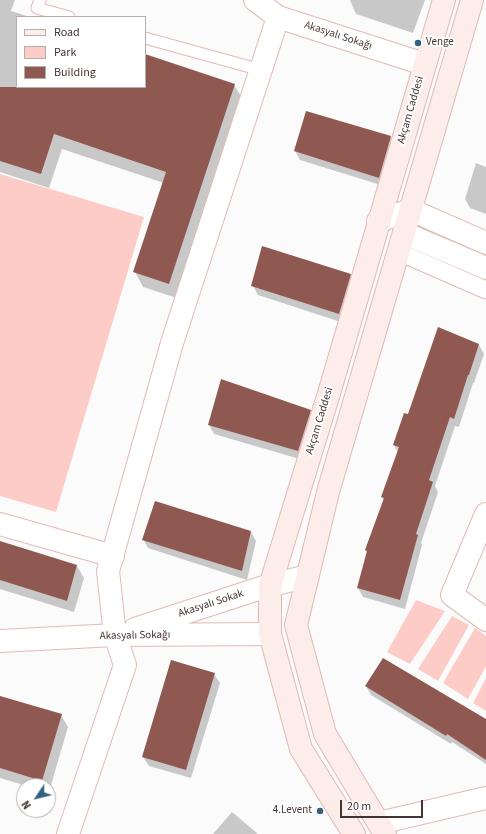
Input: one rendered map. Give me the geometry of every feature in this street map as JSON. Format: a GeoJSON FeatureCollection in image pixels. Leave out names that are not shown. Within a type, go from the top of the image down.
{"type":"FeatureCollection","features":[{"type":"Feature","properties":{"kind":"main road","name":"Akçam Caddesi"},"geometry":{"type":"LineString","coordinates":[[354,834],[301,749],[270,634],[270,586],[330,390],[378,221],[444,0]]}},
{"type":"Feature","properties":{"kind":"main road"},"geometry":{"type":"LineString","coordinates":[[382,828],[325,734],[296,625],[328,492],[472,0]]}},
{"type":"Feature","properties":{"kind":"street","name":"Akasyalı Sokağı"},"geometry":{"type":"LineString","coordinates":[[255,0],[278,17],[424,64]]}},
{"type":"Feature","properties":{"kind":"street"},"geometry":{"type":"LineString","coordinates":[[68,834],[125,665],[115,635],[108,571],[172,343],[278,17]]}},
{"type":"Feature","properties":{"kind":"street"},"geometry":{"type":"LineString","coordinates":[[378,221],[411,210],[486,243]]}},
{"type":"Feature","properties":{"kind":"street"},"geometry":{"type":"LineString","coordinates":[[402,242],[486,268]]}},
{"type":"Feature","properties":{"kind":"street"},"geometry":{"type":"LineString","coordinates":[[402,242],[486,290]]}},
{"type":"Feature","properties":{"kind":"street"},"geometry":{"type":"LineString","coordinates":[[486,514],[452,596],[486,620]]}},
{"type":"Feature","properties":{"kind":"street"},"geometry":{"type":"LineString","coordinates":[[0,524],[113,556]]}},
{"type":"Feature","properties":{"kind":"street","name":"Akasyalı Sokak"},"geometry":{"type":"LineString","coordinates":[[115,635],[270,586],[308,576]]}},
{"type":"Feature","properties":{"kind":"street","name":"Akasyalı Sokağı"},"geometry":{"type":"LineString","coordinates":[[0,641],[115,635],[270,634]]}},
{"type":"Feature","properties":{"kind":"street"},"geometry":{"type":"LineString","coordinates":[[382,828],[486,798]]}},
{"type":"Feature","properties":{"kind":"lane"},"geometry":{"type":"LineString","coordinates":[[40,0],[37,8],[65,16]]}},
{"type":"Feature","properties":{"kind":"lane"},"geometry":{"type":"LineString","coordinates":[[146,38],[261,70]]}},
{"type":"Feature","properties":{"kind":"green space"},"geometry":{"type":"Polygon","coordinates":[[[0,174],[144,217],[56,512],[0,496],[0,174]]]}},
{"type":"Feature","properties":{"kind":"green space"},"geometry":{"type":"Polygon","coordinates":[[[416,600],[445,611],[410,664],[387,652],[416,600]]]}},
{"type":"Feature","properties":{"kind":"green space"},"geometry":{"type":"Polygon","coordinates":[[[452,616],[469,625],[438,681],[418,669],[452,616]]]}},
{"type":"Feature","properties":{"kind":"green space"},"geometry":{"type":"Polygon","coordinates":[[[475,628],[486,636],[486,666],[468,699],[443,683],[475,628]]]}},
{"type":"Feature","properties":{"kind":"green space"},"geometry":{"type":"Polygon","coordinates":[[[486,678],[486,711],[473,703],[486,678]]]}},
{"type":"Feature","properties":{"kind":"building"},"geometry":{"type":"Polygon","coordinates":[[[146,54],[235,84],[169,284],[133,272],[166,172],[54,134],[41,174],[0,161],[0,87],[146,88],[146,54]]]}},
{"type":"Feature","properties":{"kind":"building"},"geometry":{"type":"Polygon","coordinates":[[[306,111],[391,136],[379,178],[294,151],[306,111]]]}},
{"type":"Feature","properties":{"kind":"building"},"geometry":{"type":"Polygon","coordinates":[[[262,246],[351,274],[339,314],[251,286],[262,246]]]}},
{"type":"Feature","properties":{"kind":"building"},"geometry":{"type":"Polygon","coordinates":[[[438,327],[479,344],[454,419],[450,417],[429,480],[433,482],[416,534],[418,535],[400,600],[357,588],[367,551],[365,550],[384,498],[381,497],[399,447],[393,445],[404,413],[408,414],[438,327]]]}},
{"type":"Feature","properties":{"kind":"building"},"geometry":{"type":"Polygon","coordinates":[[[221,379],[311,410],[298,451],[208,425],[221,379]]]}},
{"type":"Feature","properties":{"kind":"building"},"geometry":{"type":"Polygon","coordinates":[[[155,501],[251,531],[242,571],[142,540],[155,501]]]}},
{"type":"Feature","properties":{"kind":"building"},"geometry":{"type":"Polygon","coordinates":[[[0,541],[77,565],[67,601],[0,580],[0,541]]]}},
{"type":"Feature","properties":{"kind":"building"},"geometry":{"type":"Polygon","coordinates":[[[383,658],[486,719],[486,760],[447,734],[446,736],[365,686],[383,658]]]}},
{"type":"Feature","properties":{"kind":"building"},"geometry":{"type":"Polygon","coordinates":[[[171,660],[215,673],[186,770],[142,757],[171,660]]]}},
{"type":"Feature","properties":{"kind":"building"},"geometry":{"type":"Polygon","coordinates":[[[0,696],[62,714],[43,778],[32,778],[0,768],[0,696]]]}},
{"type":"Feature","properties":{"kind":"place","name":"Venge"},"geometry":{"type":"Point","coordinates":[418,43]}},
{"type":"Feature","properties":{"kind":"place","name":"4.Levent"},"geometry":{"type":"Point","coordinates":[320,811]}}]}
